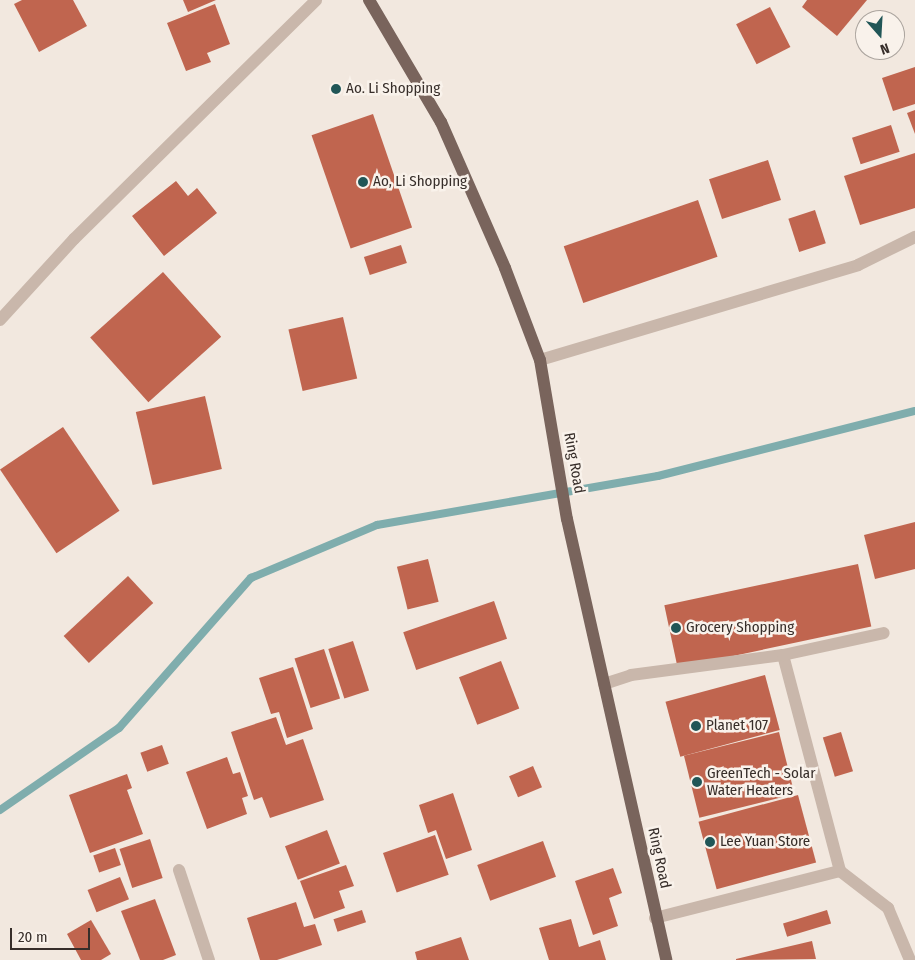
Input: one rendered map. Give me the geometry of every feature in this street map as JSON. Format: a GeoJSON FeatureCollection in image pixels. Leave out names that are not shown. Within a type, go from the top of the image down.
{"type":"FeatureCollection","features":[{"type":"Feature","properties":{"kind":"main road","name":"Ring Road"},"geometry":{"type":"LineString","coordinates":[[369,0],[441,122],[505,268],[540,360],[567,519],[666,960]]}},
{"type":"Feature","properties":{"kind":"street"},"geometry":{"type":"LineString","coordinates":[[0,320],[74,239],[316,0]]}},
{"type":"Feature","properties":{"kind":"street"},"geometry":{"type":"LineString","coordinates":[[540,360],[858,265],[915,237]]}},
{"type":"Feature","properties":{"kind":"street"},"geometry":{"type":"LineString","coordinates":[[604,684],[630,675],[782,655],[884,633]]}},
{"type":"Feature","properties":{"kind":"street"},"geometry":{"type":"LineString","coordinates":[[782,655],[840,871],[888,908],[910,960]]}},
{"type":"Feature","properties":{"kind":"street"},"geometry":{"type":"LineString","coordinates":[[179,870],[209,960]]}},
{"type":"Feature","properties":{"kind":"street"},"geometry":{"type":"LineString","coordinates":[[656,918],[840,871]]}},
{"type":"Feature","properties":{"kind":"building"},"geometry":{"type":"Polygon","coordinates":[[[22,0],[73,0],[87,26],[39,52],[14,4],[22,0]]]}},
{"type":"Feature","properties":{"kind":"building"},"geometry":{"type":"Polygon","coordinates":[[[183,0],[216,0],[188,12],[183,0]]]}},
{"type":"Feature","properties":{"kind":"building"},"geometry":{"type":"Polygon","coordinates":[[[807,0],[867,0],[859,10],[855,10],[855,14],[837,36],[802,7],[807,0]]]}},
{"type":"Feature","properties":{"kind":"building"},"geometry":{"type":"Polygon","coordinates":[[[215,4],[230,44],[207,53],[211,62],[186,71],[167,23],[215,4]]]}},
{"type":"Feature","properties":{"kind":"building"},"geometry":{"type":"Polygon","coordinates":[[[770,7],[790,47],[757,64],[736,24],[770,7]]]}},
{"type":"Feature","properties":{"kind":"building"},"geometry":{"type":"Polygon","coordinates":[[[915,67],[915,104],[893,111],[882,78],[915,67]]]}},
{"type":"Feature","properties":{"kind":"building"},"geometry":{"type":"Polygon","coordinates":[[[915,110],[915,134],[907,113],[915,110]]]}},
{"type":"Feature","properties":{"kind":"building","name":"Ao, Li Shopping"},"geometry":{"type":"Polygon","coordinates":[[[373,114],[412,227],[351,249],[312,135],[373,114]]]}},
{"type":"Feature","properties":{"kind":"building"},"geometry":{"type":"Polygon","coordinates":[[[891,125],[900,152],[861,164],[852,138],[891,125]]]}},
{"type":"Feature","properties":{"kind":"building"},"geometry":{"type":"Polygon","coordinates":[[[915,153],[915,208],[860,225],[844,176],[915,153]]]}},
{"type":"Feature","properties":{"kind":"building"},"geometry":{"type":"Polygon","coordinates":[[[768,160],[781,200],[722,219],[709,179],[768,160]]]}},
{"type":"Feature","properties":{"kind":"building"},"geometry":{"type":"Polygon","coordinates":[[[176,181],[188,196],[197,188],[217,213],[164,256],[132,216],[176,181]]]}},
{"type":"Feature","properties":{"kind":"building"},"geometry":{"type":"Polygon","coordinates":[[[698,200],[718,257],[583,303],[564,246],[698,200]]]}},
{"type":"Feature","properties":{"kind":"building"},"geometry":{"type":"Polygon","coordinates":[[[815,210],[826,243],[799,252],[788,219],[815,210]]]}},
{"type":"Feature","properties":{"kind":"building"},"geometry":{"type":"Polygon","coordinates":[[[401,245],[407,263],[370,275],[364,257],[401,245]]]}},
{"type":"Feature","properties":{"kind":"building"},"geometry":{"type":"Polygon","coordinates":[[[163,272],[221,337],[148,402],[90,338],[163,272]]]}},
{"type":"Feature","properties":{"kind":"building"},"geometry":{"type":"Polygon","coordinates":[[[343,317],[357,378],[303,391],[288,330],[343,317]]]}},
{"type":"Feature","properties":{"kind":"building"},"geometry":{"type":"Polygon","coordinates":[[[205,396],[222,469],[153,485],[136,412],[205,396]]]}},
{"type":"Feature","properties":{"kind":"building"},"geometry":{"type":"Polygon","coordinates":[[[63,427],[119,511],[56,553],[0,469],[63,427]]]}},
{"type":"Feature","properties":{"kind":"building"},"geometry":{"type":"Polygon","coordinates":[[[915,522],[915,569],[875,579],[864,535],[915,522]]]}},
{"type":"Feature","properties":{"kind":"building"},"geometry":{"type":"Polygon","coordinates":[[[428,559],[439,602],[408,609],[397,567],[428,559]]]}},
{"type":"Feature","properties":{"kind":"building"},"geometry":{"type":"Polygon","coordinates":[[[858,564],[871,627],[678,668],[664,605],[858,564]]]}},
{"type":"Feature","properties":{"kind":"building"},"geometry":{"type":"Polygon","coordinates":[[[128,576],[153,603],[89,663],[64,636],[128,576]]]}},
{"type":"Feature","properties":{"kind":"building"},"geometry":{"type":"Polygon","coordinates":[[[494,601],[507,639],[416,670],[403,632],[494,601]]]}},
{"type":"Feature","properties":{"kind":"building"},"geometry":{"type":"Polygon","coordinates":[[[353,641],[369,690],[344,698],[328,649],[353,641]]]}},
{"type":"Feature","properties":{"kind":"building"},"geometry":{"type":"Polygon","coordinates":[[[324,649],[340,698],[311,708],[295,659],[324,649]]]}},
{"type":"Feature","properties":{"kind":"building"},"geometry":{"type":"Polygon","coordinates":[[[501,661],[519,709],[477,725],[459,677],[501,661]]]}},
{"type":"Feature","properties":{"kind":"building"},"geometry":{"type":"Polygon","coordinates":[[[293,667],[313,729],[287,738],[279,712],[271,714],[259,678],[293,667]]]}},
{"type":"Feature","properties":{"kind":"building"},"geometry":{"type":"Polygon","coordinates":[[[765,675],[780,730],[680,757],[666,702],[765,675]]]}},
{"type":"Feature","properties":{"kind":"building"},"geometry":{"type":"Polygon","coordinates":[[[276,717],[286,745],[303,739],[324,800],[270,818],[262,797],[254,800],[231,732],[276,717]]]}},
{"type":"Feature","properties":{"kind":"building"},"geometry":{"type":"Polygon","coordinates":[[[779,732],[794,794],[699,818],[684,756],[779,732]]]}},
{"type":"Feature","properties":{"kind":"building"},"geometry":{"type":"Polygon","coordinates":[[[841,732],[853,771],[835,777],[823,738],[841,732]]]}},
{"type":"Feature","properties":{"kind":"building"},"geometry":{"type":"Polygon","coordinates":[[[162,745],[169,764],[147,772],[140,753],[162,745]]]}},
{"type":"Feature","properties":{"kind":"building"},"geometry":{"type":"Polygon","coordinates":[[[227,757],[233,774],[240,772],[248,796],[242,798],[247,814],[207,829],[186,772],[227,757]]]}},
{"type":"Feature","properties":{"kind":"building"},"geometry":{"type":"Polygon","coordinates":[[[533,766],[542,787],[518,797],[509,776],[533,766]]]}},
{"type":"Feature","properties":{"kind":"building"},"geometry":{"type":"Polygon","coordinates":[[[127,774],[132,788],[127,790],[143,834],[90,853],[69,795],[127,774]]]}},
{"type":"Feature","properties":{"kind":"building"},"geometry":{"type":"Polygon","coordinates":[[[453,793],[472,850],[446,859],[436,830],[428,833],[419,805],[453,793]]]}},
{"type":"Feature","properties":{"kind":"building"},"geometry":{"type":"Polygon","coordinates":[[[798,795],[816,863],[717,889],[699,822],[798,795]]]}},
{"type":"Feature","properties":{"kind":"building"},"geometry":{"type":"Polygon","coordinates":[[[327,830],[340,864],[298,880],[285,846],[327,830]]]}},
{"type":"Feature","properties":{"kind":"building"},"geometry":{"type":"Polygon","coordinates":[[[435,835],[449,875],[397,893],[383,853],[435,835]]]}},
{"type":"Feature","properties":{"kind":"building"},"geometry":{"type":"Polygon","coordinates":[[[150,839],[163,878],[132,888],[120,849],[150,839]]]}},
{"type":"Feature","properties":{"kind":"building"},"geometry":{"type":"Polygon","coordinates":[[[543,841],[556,877],[490,901],[477,865],[543,841]]]}},
{"type":"Feature","properties":{"kind":"building"},"geometry":{"type":"Polygon","coordinates":[[[115,848],[121,865],[99,873],[93,855],[115,848]]]}},
{"type":"Feature","properties":{"kind":"building"},"geometry":{"type":"Polygon","coordinates":[[[346,865],[354,886],[339,891],[345,908],[314,919],[300,881],[346,865]]]}},
{"type":"Feature","properties":{"kind":"building"},"geometry":{"type":"Polygon","coordinates":[[[613,868],[622,893],[609,898],[618,926],[593,935],[575,881],[613,868]]]}},
{"type":"Feature","properties":{"kind":"building"},"geometry":{"type":"Polygon","coordinates":[[[120,877],[129,899],[97,912],[88,890],[120,877]]]}},
{"type":"Feature","properties":{"kind":"building"},"geometry":{"type":"Polygon","coordinates":[[[155,899],[176,955],[163,960],[140,960],[121,911],[155,899]]]}},
{"type":"Feature","properties":{"kind":"building"},"geometry":{"type":"Polygon","coordinates":[[[296,902],[304,927],[315,924],[322,945],[277,960],[260,960],[247,918],[296,902]]]}},
{"type":"Feature","properties":{"kind":"building"},"geometry":{"type":"Polygon","coordinates":[[[362,910],[366,922],[337,932],[333,919],[362,910]]]}},
{"type":"Feature","properties":{"kind":"building"},"geometry":{"type":"Polygon","coordinates":[[[827,910],[831,923],[787,937],[783,923],[827,910]]]}},
{"type":"Feature","properties":{"kind":"building"},"geometry":{"type":"Polygon","coordinates":[[[571,919],[579,947],[600,940],[606,960],[549,960],[539,928],[571,919]]]}},
{"type":"Feature","properties":{"kind":"building"},"geometry":{"type":"Polygon","coordinates":[[[91,920],[111,954],[101,960],[81,960],[67,934],[91,920]]]}},
{"type":"Feature","properties":{"kind":"building"},"geometry":{"type":"Polygon","coordinates":[[[461,937],[469,960],[417,960],[415,952],[461,937]]]}},
{"type":"Feature","properties":{"kind":"building"},"geometry":{"type":"Polygon","coordinates":[[[812,941],[816,959],[736,960],[736,959],[812,941]]]}},
{"type":"Feature","properties":{"kind":"waterway"},"geometry":{"type":"LineString","coordinates":[[0,810],[119,728],[251,578],[377,525],[658,476],[915,411]]}},
{"type":"Feature","properties":{"kind":"place","name":"Ao. Li Shopping"},"geometry":{"type":"Point","coordinates":[336,89]}},
{"type":"Feature","properties":{"kind":"place","name":"Ao, Li Shopping"},"geometry":{"type":"Point","coordinates":[363,182]}},
{"type":"Feature","properties":{"kind":"place","name":"Grocery Shopping"},"geometry":{"type":"Point","coordinates":[676,628]}},
{"type":"Feature","properties":{"kind":"place","name":"Planet 107"},"geometry":{"type":"Point","coordinates":[696,726]}},
{"type":"Feature","properties":{"kind":"place","name":"GreenTech - Solar Water Heaters"},"geometry":{"type":"Point","coordinates":[697,782]}},
{"type":"Feature","properties":{"kind":"place","name":"Lee Yuan Store"},"geometry":{"type":"Point","coordinates":[710,842]}}]}
